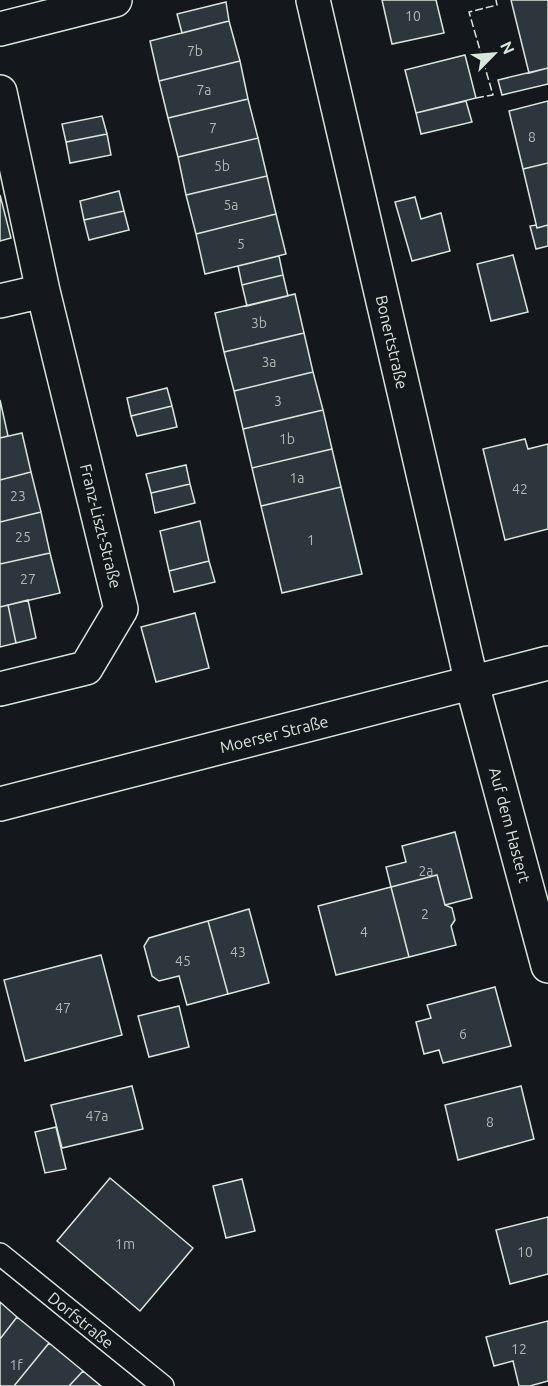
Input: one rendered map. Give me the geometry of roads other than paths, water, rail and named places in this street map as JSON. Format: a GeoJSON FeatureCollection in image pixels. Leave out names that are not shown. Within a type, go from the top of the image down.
{"type":"FeatureCollection","features":[{"type":"Feature","properties":{"kind":"street"},"geometry":{"type":"LineString","coordinates":[[0,29],[115,0]]}},
{"type":"Feature","properties":{"kind":"street","name":"Bonertstraße"},"geometry":{"type":"LineString","coordinates":[[313,0],[472,684]]}},
{"type":"Feature","properties":{"kind":"street","name":"Franz-Liszt-Straße"},"geometry":{"type":"LineString","coordinates":[[0,92],[43,291],[121,609],[86,668],[0,689]]}},
{"type":"Feature","properties":{"kind":"street"},"geometry":{"type":"LineString","coordinates":[[0,302],[43,291]]}},
{"type":"Feature","properties":{"kind":"street","name":"Moerser Straße"},"geometry":{"type":"LineString","coordinates":[[0,804],[548,663]]}},
{"type":"Feature","properties":{"kind":"street","name":"Auf dem Hastert"},"geometry":{"type":"LineString","coordinates":[[472,684],[548,966]]}},
{"type":"Feature","properties":{"kind":"lane","name":"Dorfstraße"},"geometry":{"type":"LineString","coordinates":[[0,1254],[163,1386]]}}]}
